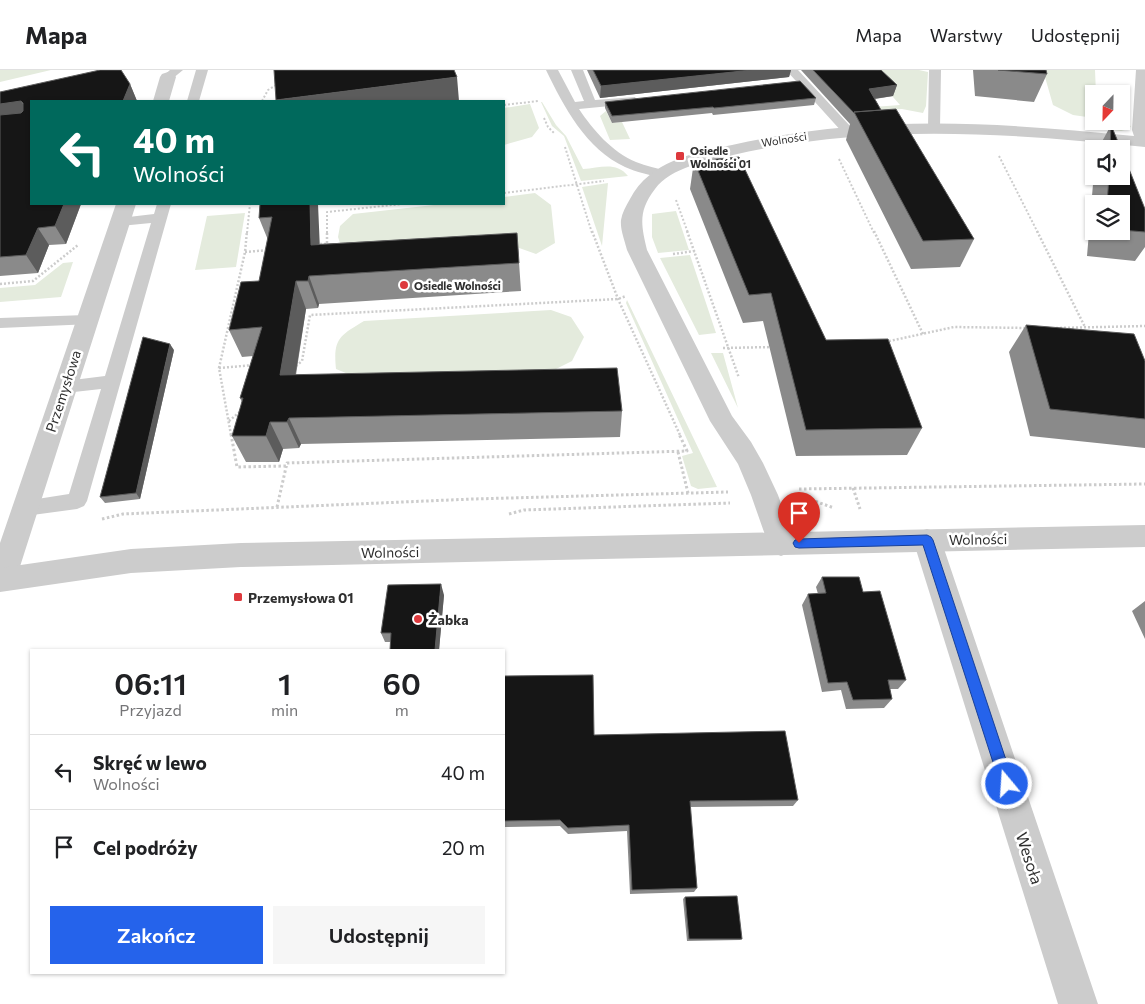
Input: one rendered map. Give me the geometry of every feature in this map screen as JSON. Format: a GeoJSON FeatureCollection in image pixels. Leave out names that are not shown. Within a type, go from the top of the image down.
{"type":"FeatureCollection","features":[{"type":"Feature","properties":{"kind":"street","name":"Wolności"},"geometry":{"type":"LineString","coordinates":[[781,544],[764,491],[736,436],[722,421],[637,250],[631,219],[650,183],[662,174],[695,160],[750,145],[847,130],[934,127],[1051,132],[1145,142],[1141,130],[1144,70]]}},
{"type":"Feature","properties":{"kind":"street"},"geometry":{"type":"LineString","coordinates":[[160,100],[172,73]]}},
{"type":"Feature","properties":{"kind":"street","name":"Przemysłowa"},"geometry":{"type":"LineString","coordinates":[[1,579],[123,213]]}},
{"type":"Feature","properties":{"kind":"street","name":"Wolności"},"geometry":{"type":"LineString","coordinates":[[1,579],[131,561],[240,554],[1145,536]]}},
{"type":"Feature","properties":{"kind":"street","name":"Wesoła"},"geometry":{"type":"LineString","coordinates":[[927,540],[1078,1004]]}},
{"type":"Feature","properties":{"kind":"lane"},"geometry":{"type":"LineString","coordinates":[[193,100],[202,70]]}},
{"type":"Feature","properties":{"kind":"lane"},"geometry":{"type":"LineString","coordinates":[[552,70],[571,106],[597,142],[627,163],[662,174]]}},
{"type":"Feature","properties":{"kind":"lane"},"geometry":{"type":"LineString","coordinates":[[577,70],[590,104]]}},
{"type":"Feature","properties":{"kind":"lane"},"geometry":{"type":"LineString","coordinates":[[792,70],[847,130]]}},
{"type":"Feature","properties":{"kind":"lane"},"geometry":{"type":"LineString","coordinates":[[934,127],[935,70]]}},
{"type":"Feature","properties":{"kind":"lane"},"geometry":{"type":"LineString","coordinates":[[783,83],[802,81]]}},
{"type":"Feature","properties":{"kind":"lane"},"geometry":{"type":"LineString","coordinates":[[571,106],[648,98]]}},
{"type":"Feature","properties":{"kind":"lane"},"geometry":{"type":"LineString","coordinates":[[25,508],[77,501],[162,211],[123,213]]}},
{"type":"Feature","properties":{"kind":"lane"},"geometry":{"type":"LineString","coordinates":[[0,323],[86,320]]}},
{"type":"Feature","properties":{"kind":"lane"},"geometry":{"type":"LineString","coordinates":[[65,387],[112,382]]}},
{"type":"Feature","properties":{"kind":"path"},"geometry":{"type":"LineString","coordinates":[[263,100],[268,90],[278,84]]}},
{"type":"Feature","properties":{"kind":"path"},"geometry":{"type":"LineString","coordinates":[[538,101],[548,128],[555,133]]}},
{"type":"Feature","properties":{"kind":"path"},"geometry":{"type":"LineString","coordinates":[[250,205],[245,252],[219,368],[237,467],[286,466],[287,463],[688,451],[618,299],[599,253],[562,138]]}},
{"type":"Feature","properties":{"kind":"path"},"geometry":{"type":"LineString","coordinates":[[998,156],[1085,328]]}},
{"type":"Feature","properties":{"kind":"path"},"geometry":{"type":"LineString","coordinates":[[838,158],[924,334]]}},
{"type":"Feature","properties":{"kind":"path"},"geometry":{"type":"LineString","coordinates":[[505,192],[612,180]]}},
{"type":"Feature","properties":{"kind":"path"},"geometry":{"type":"LineString","coordinates":[[674,195],[730,348],[739,379]]}},
{"type":"Feature","properties":{"kind":"path"},"geometry":{"type":"LineString","coordinates":[[318,245],[327,244],[327,212],[393,205]]}},
{"type":"Feature","properties":{"kind":"path"},"geometry":{"type":"LineString","coordinates":[[0,284],[33,281],[78,245],[82,245]]}},
{"type":"Feature","properties":{"kind":"path"},"geometry":{"type":"LineString","coordinates":[[245,252],[272,250]]}},
{"type":"Feature","properties":{"kind":"path"},"geometry":{"type":"LineString","coordinates":[[668,255],[695,251]]}},
{"type":"Feature","properties":{"kind":"path"},"geometry":{"type":"LineString","coordinates":[[294,367],[302,361],[310,315],[618,299],[655,287]]}},
{"type":"Feature","properties":{"kind":"path"},"geometry":{"type":"LineString","coordinates":[[1050,328],[1145,326]]}},
{"type":"Feature","properties":{"kind":"path"},"geometry":{"type":"LineString","coordinates":[[880,343],[954,327],[1031,328]]}},
{"type":"Feature","properties":{"kind":"path"},"geometry":{"type":"LineString","coordinates":[[1079,328],[1087,333]]}},
{"type":"Feature","properties":{"kind":"path"},"geometry":{"type":"LineString","coordinates":[[687,350],[776,347]]}},
{"type":"Feature","properties":{"kind":"path"},"geometry":{"type":"LineString","coordinates":[[293,362],[302,361]]}},
{"type":"Feature","properties":{"kind":"path"},"geometry":{"type":"LineString","coordinates":[[219,368],[256,365]]}},
{"type":"Feature","properties":{"kind":"path"},"geometry":{"type":"LineString","coordinates":[[229,421],[244,409]]}},
{"type":"Feature","properties":{"kind":"path"},"geometry":{"type":"LineString","coordinates":[[678,452],[688,494]]}},
{"type":"Feature","properties":{"kind":"path"},"geometry":{"type":"LineString","coordinates":[[277,507],[286,466]]}},
{"type":"Feature","properties":{"kind":"path"},"geometry":{"type":"LineString","coordinates":[[798,489],[1145,484]]}},
{"type":"Feature","properties":{"kind":"path"},"geometry":{"type":"LineString","coordinates":[[854,488],[862,515]]}},
{"type":"Feature","properties":{"kind":"path"},"geometry":{"type":"LineString","coordinates":[[95,520],[123,514],[277,507],[728,492]]}},
{"type":"Feature","properties":{"kind":"shaded area"},"geometry":{"type":"Polygon","coordinates":[[[0,70],[51,70],[0,82],[0,70]]]}},
{"type":"Feature","properties":{"kind":"shaded area"},"geometry":{"type":"Polygon","coordinates":[[[873,70],[919,70],[928,72],[926,106],[923,113],[902,109],[849,111],[847,109],[900,105],[873,74],[873,70]]]}},
{"type":"Feature","properties":{"kind":"shaded area"},"geometry":{"type":"Polygon","coordinates":[[[1043,70],[1095,70],[1096,85],[1085,85],[1085,117],[1073,115],[1053,105],[1043,70]]]}},
{"type":"Feature","properties":{"kind":"shaded area"},"geometry":{"type":"Polygon","coordinates":[[[542,102],[556,125],[566,136],[583,169],[607,166],[618,168],[628,176],[581,181],[564,136],[552,126],[542,102]]]}},
{"type":"Feature","properties":{"kind":"shaded area"},"geometry":{"type":"Polygon","coordinates":[[[530,104],[539,128],[532,137],[505,145],[505,108],[530,104]]]}},
{"type":"Feature","properties":{"kind":"shaded area"},"geometry":{"type":"Polygon","coordinates":[[[606,111],[612,123],[622,122],[630,139],[610,140],[600,116],[606,111]]]}},
{"type":"Feature","properties":{"kind":"shaded area"},"geometry":{"type":"Polygon","coordinates":[[[608,183],[602,246],[582,187],[608,183]]]}},
{"type":"Feature","properties":{"kind":"shaded area"},"geometry":{"type":"Polygon","coordinates":[[[535,193],[551,205],[555,243],[536,254],[505,243],[341,246],[338,237],[340,226],[353,214],[434,205],[505,205],[505,197],[535,193]]]}},
{"type":"Feature","properties":{"kind":"shaded area"},"geometry":{"type":"Polygon","coordinates":[[[676,211],[689,250],[658,253],[652,237],[652,214],[676,211]]]}},
{"type":"Feature","properties":{"kind":"shaded area"},"geometry":{"type":"Polygon","coordinates":[[[245,213],[236,267],[195,270],[207,216],[245,213]]]}},
{"type":"Feature","properties":{"kind":"shaded area"},"geometry":{"type":"Polygon","coordinates":[[[690,255],[716,333],[699,335],[660,258],[690,255]]]}},
{"type":"Feature","properties":{"kind":"shaded area"},"geometry":{"type":"Polygon","coordinates":[[[73,262],[61,297],[0,302],[0,288],[35,285],[63,263],[73,262]]]}},
{"type":"Feature","properties":{"kind":"shaded area"},"geometry":{"type":"Polygon","coordinates":[[[627,300],[717,487],[698,489],[691,486],[682,456],[693,453],[626,303],[627,300]]]}},
{"type":"Feature","properties":{"kind":"shaded area"},"geometry":{"type":"Polygon","coordinates":[[[551,310],[571,317],[584,337],[572,361],[546,374],[363,380],[336,369],[335,359],[339,339],[364,321],[551,310]]]}},
{"type":"Feature","properties":{"kind":"shaded area"},"geometry":{"type":"Polygon","coordinates":[[[711,353],[723,353],[738,408],[711,353]]]}},
{"type":"Feature","properties":{"kind":"building"},"geometry":{"type":"Polygon","coordinates":[[[100,70],[121,70],[130,84],[123,100],[30,100],[30,205],[64,205],[55,226],[38,228],[26,255],[0,257],[0,115],[21,113],[23,111],[23,103],[21,101],[0,104],[0,92],[100,70]]]}},
{"type":"Feature","properties":{"kind":"building"},"geometry":{"type":"Polygon","coordinates":[[[274,70],[454,70],[457,77],[276,100],[274,70]]]}},
{"type":"Feature","properties":{"kind":"building"},"geometry":{"type":"Polygon","coordinates":[[[593,70],[752,70],[601,86],[593,70]]]}},
{"type":"Feature","properties":{"kind":"building"},"geometry":{"type":"Polygon","coordinates":[[[813,70],[881,70],[897,85],[869,89],[881,110],[854,113],[813,70]]]}},
{"type":"Feature","properties":{"kind":"building"},"geometry":{"type":"Polygon","coordinates":[[[998,70],[1046,70],[1047,74],[998,70]]]}},
{"type":"Feature","properties":{"kind":"building"},"geometry":{"type":"Polygon","coordinates":[[[800,81],[816,98],[612,116],[605,102],[800,81]]]}},
{"type":"Feature","properties":{"kind":"building"},"geometry":{"type":"Polygon","coordinates":[[[896,109],[974,239],[923,241],[854,112],[896,109]]]}},
{"type":"Feature","properties":{"kind":"building"},"geometry":{"type":"Polygon","coordinates":[[[1111,130],[1113,130],[1117,140],[1110,140],[1111,130]]]}},
{"type":"Feature","properties":{"kind":"building"},"geometry":{"type":"Polygon","coordinates":[[[739,157],[826,340],[888,339],[922,428],[806,430],[771,293],[749,295],[694,161],[739,157]]]}},
{"type":"Feature","properties":{"kind":"building"},"geometry":{"type":"Polygon","coordinates":[[[1130,172],[1145,209],[1145,232],[1130,231],[1130,195],[1108,195],[1108,185],[1130,185],[1130,172]]]}},
{"type":"Feature","properties":{"kind":"building"},"geometry":{"type":"Polygon","coordinates":[[[260,205],[310,205],[311,245],[517,233],[519,263],[309,276],[308,281],[296,281],[280,375],[617,368],[622,411],[289,418],[287,422],[270,422],[266,436],[232,436],[243,398],[240,398],[262,327],[229,330],[241,282],[259,281],[272,217],[259,218],[260,205]]]}},
{"type":"Feature","properties":{"kind":"building"},"geometry":{"type":"Polygon","coordinates":[[[1026,325],[1134,334],[1145,361],[1145,419],[1050,409],[1026,325]]]}},
{"type":"Feature","properties":{"kind":"building"},"geometry":{"type":"Polygon","coordinates":[[[143,337],[170,344],[136,493],[100,497],[143,337]]]}},
{"type":"Feature","properties":{"kind":"building"},"geometry":{"type":"Polygon","coordinates":[[[822,577],[859,577],[863,592],[880,591],[906,680],[888,680],[892,699],[853,700],[847,682],[828,683],[808,594],[826,593],[822,577]]]}},
{"type":"Feature","properties":{"kind":"building","name":"Żabka"},"geometry":{"type":"Polygon","coordinates":[[[441,584],[435,649],[390,649],[391,633],[381,633],[388,585],[441,584]]]}},
{"type":"Feature","properties":{"kind":"building"},"geometry":{"type":"Polygon","coordinates":[[[593,675],[594,735],[785,731],[798,800],[690,801],[697,888],[632,890],[629,825],[568,828],[560,820],[505,821],[505,676],[593,675]]]}},
{"type":"Feature","properties":{"kind":"building"},"geometry":{"type":"Polygon","coordinates":[[[737,896],[742,939],[689,939],[685,897],[737,896]]]}},
{"type":"Feature","properties":{"kind":"place","name":"Osiedle Wolności 01"},"geometry":{"type":"Point","coordinates":[680,156]}},
{"type":"Feature","properties":{"kind":"place","name":"Osiedle Wolności"},"geometry":{"type":"Point","coordinates":[404,285]}},
{"type":"Feature","properties":{"kind":"place","name":"Przemysłowa 01"},"geometry":{"type":"Point","coordinates":[238,597]}},
{"type":"Feature","properties":{"kind":"place","name":"Żabka"},"geometry":{"type":"Point","coordinates":[418,619]}},
{"type":"Feature","properties":{"kind":"route"},"geometry":{"type":"LineString","coordinates":[[799,543],[927,540],[1007,784]]}}]}
